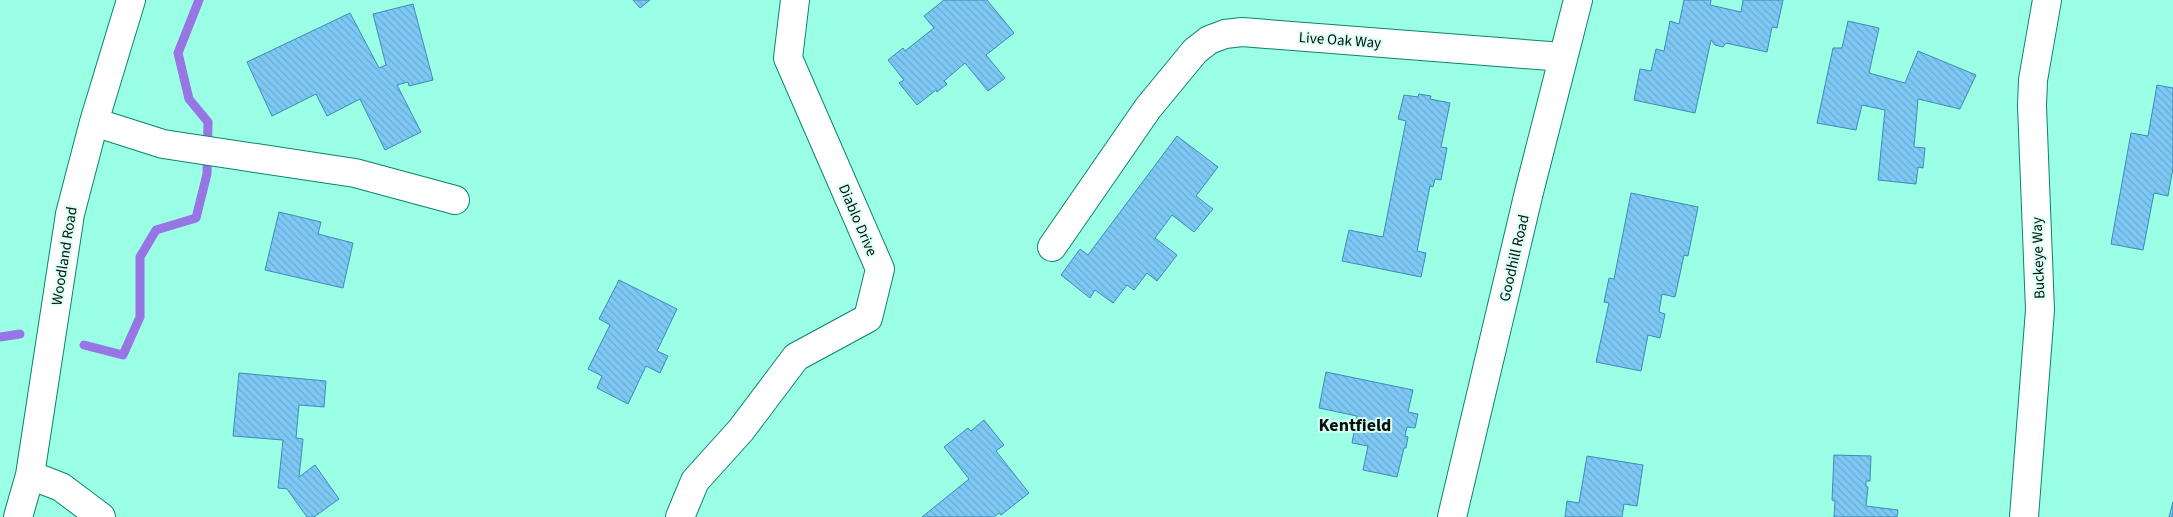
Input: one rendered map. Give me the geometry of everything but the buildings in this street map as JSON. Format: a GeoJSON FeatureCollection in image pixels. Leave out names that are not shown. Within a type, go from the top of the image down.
{"type":"FeatureCollection","features":[{"type":"Feature","properties":{"kind":"street","name":"Woodland Road"},"geometry":{"type":"LineString","coordinates":[[18,517],[30,475],[70,214],[94,122],[131,0]]}},
{"type":"Feature","properties":{"kind":"street","name":"Diablo Drive"},"geometry":{"type":"LineString","coordinates":[[680,517],[695,481],[741,430],[796,357],[868,318],[880,269],[788,58],[795,0]]}},
{"type":"Feature","properties":{"kind":"street","name":"Goodhill Road"},"geometry":{"type":"LineString","coordinates":[[1452,517],[1578,0]]}},
{"type":"Feature","properties":{"kind":"street","name":"Buckeye Way"},"geometry":{"type":"LineString","coordinates":[[2024,517],[2040,310],[2032,106],[2034,80],[2048,0]]}},
{"type":"Feature","properties":{"kind":"street","name":"Live Oak Way"},"geometry":{"type":"LineString","coordinates":[[1052,247],[1148,108],[1195,51],[1209,40],[1242,32],[1563,57]]}},
{"type":"Feature","properties":{"kind":"street"},"geometry":{"type":"LineString","coordinates":[[94,122],[163,144],[355,172],[455,200]]}},
{"type":"Feature","properties":{"kind":"street"},"geometry":{"type":"LineString","coordinates":[[30,475],[62,487],[101,517]]}},
{"type":"Feature","properties":{"kind":"waterway"},"geometry":{"type":"LineString","coordinates":[[84,345],[123,355],[140,317],[140,257],[156,230],[196,218],[207,174],[208,122],[189,99],[178,53],[199,0]]}},
{"type":"Feature","properties":{"kind":"waterway"},"geometry":{"type":"LineString","coordinates":[[0,337],[20,334]]}},
{"type":"Feature","properties":{"kind":"district","name":"Kentfield"},"geometry":{"type":"Point","coordinates":[1355,425]}}]}
